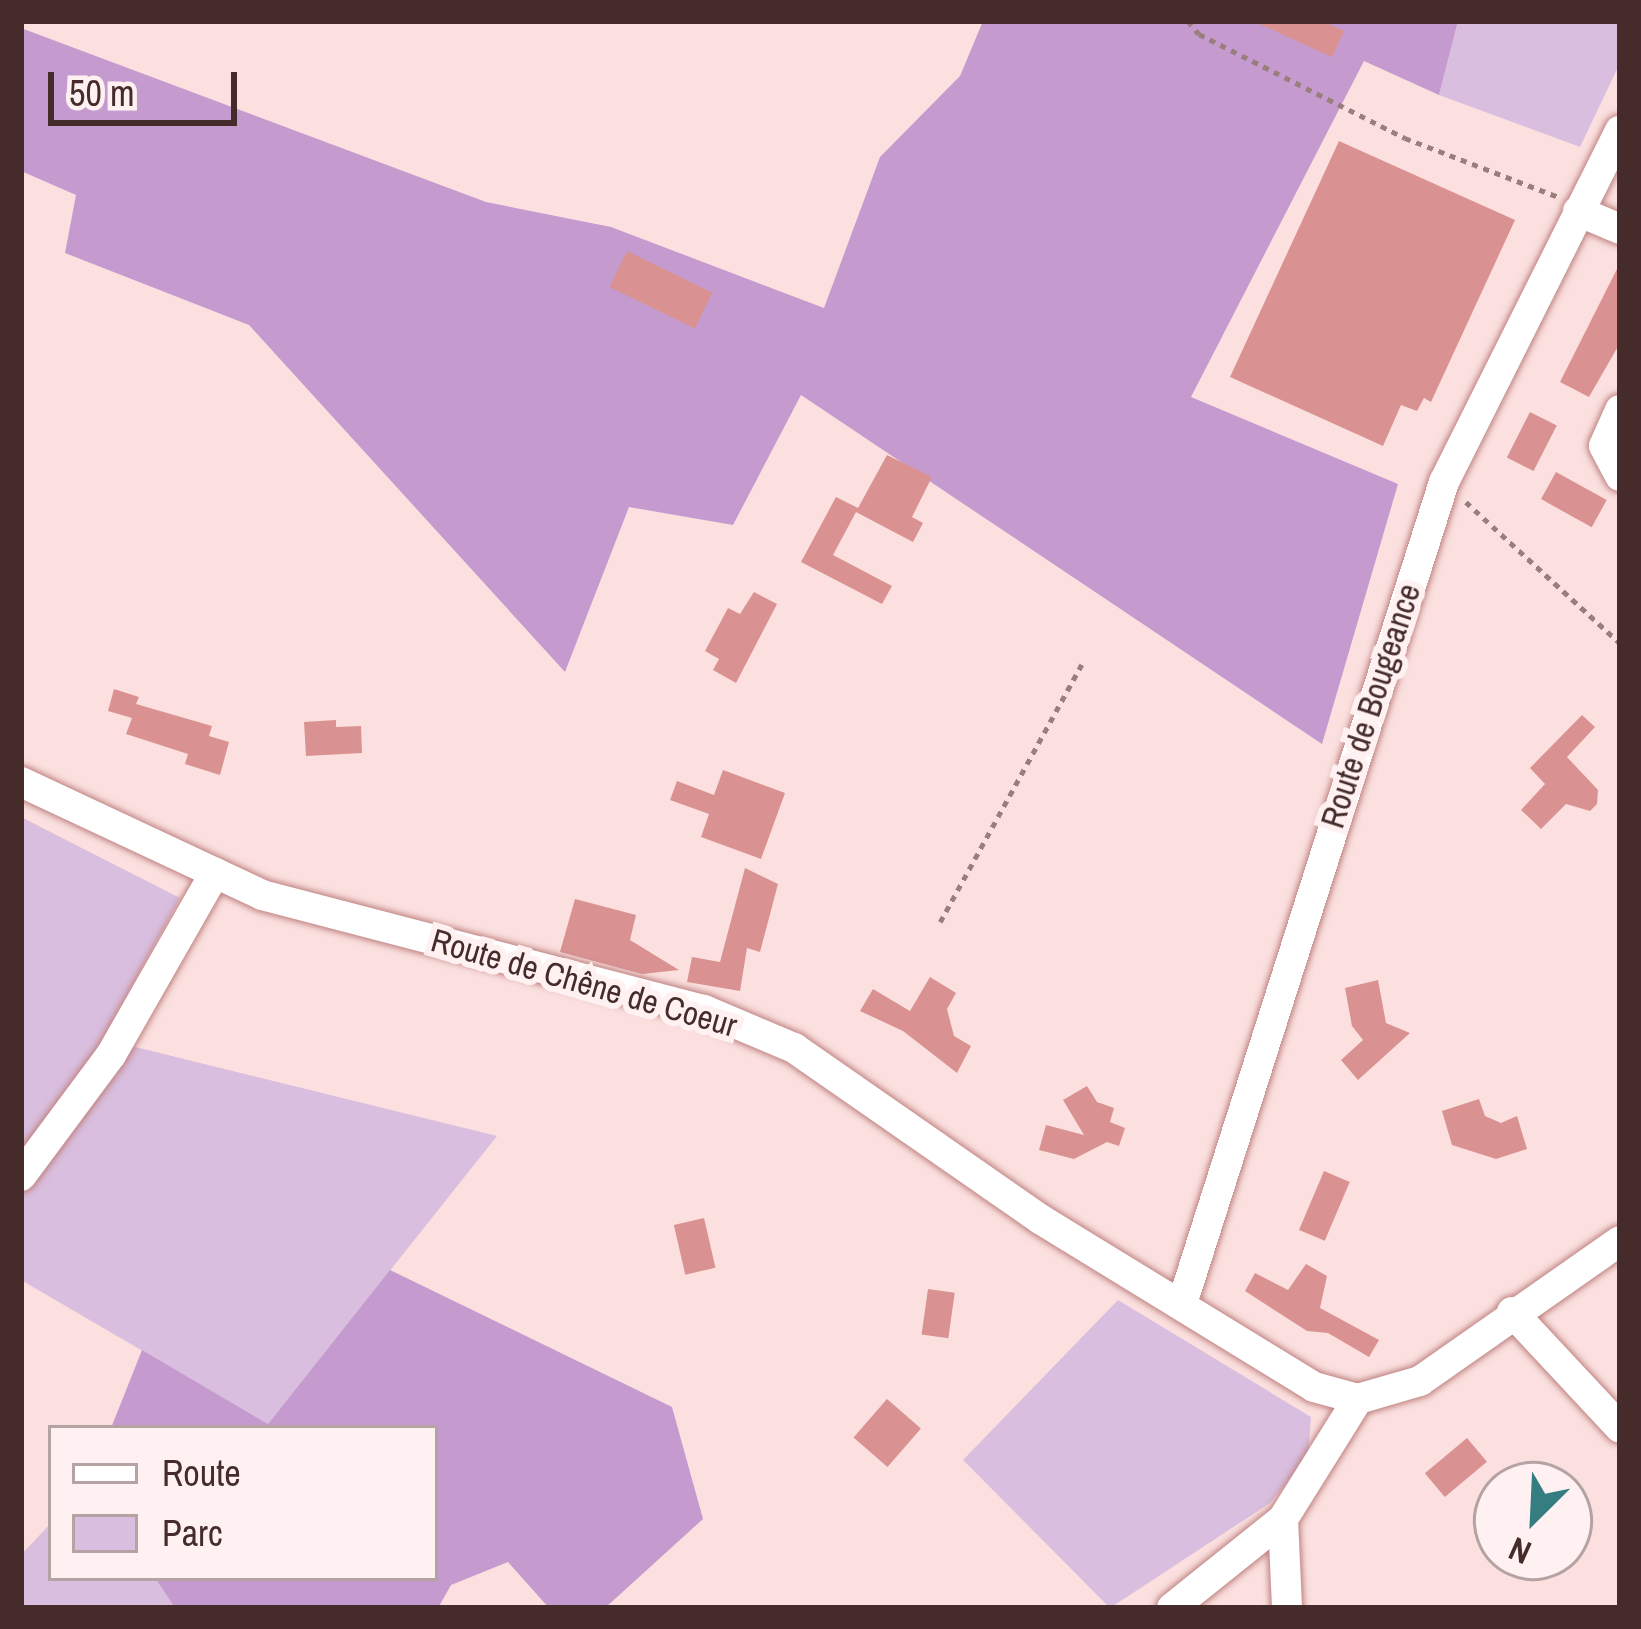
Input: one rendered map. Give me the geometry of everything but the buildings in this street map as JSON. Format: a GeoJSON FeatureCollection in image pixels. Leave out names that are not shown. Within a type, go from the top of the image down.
{"type":"FeatureCollection","features":[{"type":"Feature","properties":{"kind":"street","name":"Route de Bougeance"},"geometry":{"type":"LineString","coordinates":[[1182,1304],[1444,482],[1620,131]]}},
{"type":"Feature","properties":{"kind":"street"},"geometry":{"type":"LineString","coordinates":[[1578,211],[1620,229]]}},
{"type":"Feature","properties":{"kind":"street"},"geometry":{"type":"LineString","coordinates":[[1620,410],[1604,446],[1620,476]]}},
{"type":"Feature","properties":{"kind":"street","name":"Route de Chêne de Coeur"},"geometry":{"type":"LineString","coordinates":[[21,782],[262,895],[704,1010],[794,1048],[1040,1219],[1314,1387],[1358,1399]]}},
{"type":"Feature","properties":{"kind":"street"},"geometry":{"type":"LineString","coordinates":[[21,1176],[111,1055],[215,873]]}},
{"type":"Feature","properties":{"kind":"street"},"geometry":{"type":"LineString","coordinates":[[1172,1608],[1283,1519],[1358,1399],[1420,1381],[1512,1312],[1620,1241]]}},
{"type":"Feature","properties":{"kind":"street"},"geometry":{"type":"LineString","coordinates":[[1512,1312],[1620,1428]]}},
{"type":"Feature","properties":{"kind":"street"},"geometry":{"type":"LineString","coordinates":[[1283,1519],[1287,1608]]}},
{"type":"Feature","properties":{"kind":"path"},"geometry":{"type":"LineString","coordinates":[[1188,21],[1199,34],[1405,138],[1547,188],[1578,211]]}},
{"type":"Feature","properties":{"kind":"path"},"geometry":{"type":"LineString","coordinates":[[1444,482],[1620,643]]}},
{"type":"Feature","properties":{"kind":"path"},"geometry":{"type":"LineString","coordinates":[[940,922],[1082,664]]}},
{"type":"Feature","properties":{"kind":"green space"},"geometry":{"type":"Polygon","coordinates":[[[1458,21],[1620,21],[1620,63],[1580,147],[1439,95],[1458,21]]]}},
{"type":"Feature","properties":{"kind":"green space"},"geometry":{"type":"Polygon","coordinates":[[[21,817],[180,898],[103,1039],[497,1136],[268,1424],[21,1280],[21,817]]]}},
{"type":"Feature","properties":{"kind":"green space"},"geometry":{"type":"Polygon","coordinates":[[[1118,1300],[1311,1417],[1308,1457],[1270,1503],[1110,1608],[963,1460],[1118,1300]]]}},
{"type":"Feature","properties":{"kind":"green space"},"geometry":{"type":"Polygon","coordinates":[[[48,1526],[48,1581],[157,1581],[175,1608],[21,1608],[21,1555],[48,1526]]]}},
{"type":"Feature","properties":{"kind":"shaded area"},"geometry":{"type":"Polygon","coordinates":[[[983,21],[1458,21],[1439,95],[1364,61],[1191,397],[1398,484],[1322,744],[801,395],[733,525],[629,507],[565,672],[249,325],[65,253],[76,195],[21,171],[21,28],[486,202],[611,227],[824,308],[880,157],[960,76],[983,21]]]}},
{"type":"Feature","properties":{"kind":"shaded area"},"geometry":{"type":"Polygon","coordinates":[[[390,1270],[672,1407],[703,1519],[605,1608],[549,1608],[508,1562],[451,1585],[438,1608],[175,1608],[157,1581],[438,1581],[438,1425],[112,1425],[142,1350],[268,1424],[390,1270]]]}}]}
